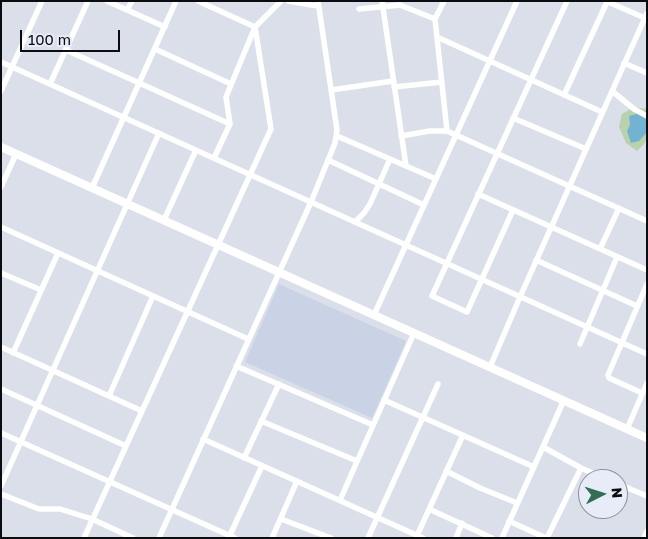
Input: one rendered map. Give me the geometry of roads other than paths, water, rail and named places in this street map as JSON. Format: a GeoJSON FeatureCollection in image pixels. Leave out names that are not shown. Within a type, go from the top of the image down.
{"type":"FeatureCollection","features":[{"type":"Feature","properties":{"kind":"street"},"geometry":{"type":"LineString","coordinates":[[1,91],[42,1]]}},
{"type":"Feature","properties":{"kind":"street"},"geometry":{"type":"LineString","coordinates":[[50,84],[88,1]]}},
{"type":"Feature","properties":{"kind":"street"},"geometry":{"type":"LineString","coordinates":[[107,1],[165,27]]}},
{"type":"Feature","properties":{"kind":"street"},"geometry":{"type":"LineString","coordinates":[[127,10],[132,1]]}},
{"type":"Feature","properties":{"kind":"street"},"geometry":{"type":"LineString","coordinates":[[92,188],[176,1]]}},
{"type":"Feature","properties":{"kind":"street"},"geometry":{"type":"LineString","coordinates":[[198,1],[255,27]]}},
{"type":"Feature","properties":{"kind":"street"},"geometry":{"type":"LineString","coordinates":[[214,158],[230,124],[226,97],[255,27],[281,1]]}},
{"type":"Feature","properties":{"kind":"street"},"geometry":{"type":"LineString","coordinates":[[158,538],[311,202],[337,136],[318,3],[288,1]]}},
{"type":"Feature","properties":{"kind":"street"},"geometry":{"type":"LineString","coordinates":[[444,1],[435,20],[447,131]]}},
{"type":"Feature","properties":{"kind":"street"},"geometry":{"type":"LineString","coordinates":[[374,315],[517,1]]}},
{"type":"Feature","properties":{"kind":"street"},"geometry":{"type":"LineString","coordinates":[[513,210],[469,310],[465,312],[432,296],[567,1]]}},
{"type":"Feature","properties":{"kind":"street"},"geometry":{"type":"LineString","coordinates":[[490,367],[536,260],[646,17],[607,1],[564,95]]}},
{"type":"Feature","properties":{"kind":"street"},"geometry":{"type":"LineString","coordinates":[[359,9],[382,4],[400,5],[435,20]]}},
{"type":"Feature","properties":{"kind":"street"},"geometry":{"type":"LineString","coordinates":[[382,4],[406,166]]}},
{"type":"Feature","properties":{"kind":"street"},"geometry":{"type":"LineString","coordinates":[[84,538],[271,129],[255,27]]}},
{"type":"Feature","properties":{"kind":"street"},"geometry":{"type":"LineString","coordinates":[[437,37],[602,112]]}},
{"type":"Feature","properties":{"kind":"street"},"geometry":{"type":"LineString","coordinates":[[155,49],[231,84]]}},
{"type":"Feature","properties":{"kind":"street"},"geometry":{"type":"LineString","coordinates":[[66,50],[230,124]]}},
{"type":"Feature","properties":{"kind":"street"},"geometry":{"type":"LineString","coordinates":[[1,62],[647,354]]}},
{"type":"Feature","properties":{"kind":"street"},"geometry":{"type":"LineString","coordinates":[[624,63],[647,73]]}},
{"type":"Feature","properties":{"kind":"street"},"geometry":{"type":"LineString","coordinates":[[331,90],[442,82]]}},
{"type":"Feature","properties":{"kind":"street"},"geometry":{"type":"LineString","coordinates":[[612,91],[634,110],[647,116]]}},
{"type":"Feature","properties":{"kind":"street"},"geometry":{"type":"LineString","coordinates":[[513,118],[586,149]]}},
{"type":"Feature","properties":{"kind":"street"},"geometry":{"type":"LineString","coordinates":[[401,136],[430,131],[447,131],[647,221]]}},
{"type":"Feature","properties":{"kind":"street"},"geometry":{"type":"LineString","coordinates":[[1,486],[159,133]]}},
{"type":"Feature","properties":{"kind":"street"},"geometry":{"type":"LineString","coordinates":[[337,136],[436,179]]}},
{"type":"Feature","properties":{"kind":"street"},"geometry":{"type":"LineString","coordinates":[[1,147],[647,438]]}},
{"type":"Feature","properties":{"kind":"street"},"geometry":{"type":"LineString","coordinates":[[164,220],[196,150]]}},
{"type":"Feature","properties":{"kind":"street"},"geometry":{"type":"LineString","coordinates":[[1,187],[16,154]]}},
{"type":"Feature","properties":{"kind":"street"},"geometry":{"type":"LineString","coordinates":[[355,222],[364,213],[390,159]]}},
{"type":"Feature","properties":{"kind":"street"},"geometry":{"type":"LineString","coordinates":[[328,160],[424,205]]}},
{"type":"Feature","properties":{"kind":"street"},"geometry":{"type":"LineString","coordinates":[[478,194],[647,270]]}},
{"type":"Feature","properties":{"kind":"street"},"geometry":{"type":"LineString","coordinates":[[600,249],[619,208]]}},
{"type":"Feature","properties":{"kind":"street"},"geometry":{"type":"LineString","coordinates":[[1,227],[248,338]]}},
{"type":"Feature","properties":{"kind":"street"},"geometry":{"type":"LineString","coordinates":[[13,353],[58,253]]}},
{"type":"Feature","properties":{"kind":"street"},"geometry":{"type":"LineString","coordinates":[[580,344],[617,256]]}},
{"type":"Feature","properties":{"kind":"street"},"geometry":{"type":"LineString","coordinates":[[536,260],[637,306]]}},
{"type":"Feature","properties":{"kind":"street"},"geometry":{"type":"LineString","coordinates":[[1,273],[41,290]]}},
{"type":"Feature","properties":{"kind":"street"},"geometry":{"type":"LineString","coordinates":[[642,393],[610,378],[608,375],[647,284]]}},
{"type":"Feature","properties":{"kind":"street"},"geometry":{"type":"LineString","coordinates":[[109,396],[153,296]]}},
{"type":"Feature","properties":{"kind":"street"},"geometry":{"type":"LineString","coordinates":[[340,500],[414,333]]}},
{"type":"Feature","properties":{"kind":"street"},"geometry":{"type":"LineString","coordinates":[[1,347],[142,411]]}},
{"type":"Feature","properties":{"kind":"street"},"geometry":{"type":"LineString","coordinates":[[236,366],[373,425]]}},
{"type":"Feature","properties":{"kind":"street"},"geometry":{"type":"LineString","coordinates":[[626,429],[647,383]]}},
{"type":"Feature","properties":{"kind":"street"},"geometry":{"type":"LineString","coordinates":[[244,458],[279,384]]}},
{"type":"Feature","properties":{"kind":"street"},"geometry":{"type":"LineString","coordinates":[[368,538],[438,384]]}},
{"type":"Feature","properties":{"kind":"street"},"geometry":{"type":"LineString","coordinates":[[1,390],[126,446]]}},
{"type":"Feature","properties":{"kind":"street"},"geometry":{"type":"LineString","coordinates":[[384,400],[534,467]]}},
{"type":"Feature","properties":{"kind":"street"},"geometry":{"type":"LineString","coordinates":[[502,538],[564,400]]}},
{"type":"Feature","properties":{"kind":"street"},"geometry":{"type":"LineString","coordinates":[[261,421],[357,461]]}},
{"type":"Feature","properties":{"kind":"street"},"geometry":{"type":"LineString","coordinates":[[1,433],[231,537],[262,466]]}},
{"type":"Feature","properties":{"kind":"street"},"geometry":{"type":"LineString","coordinates":[[203,439],[419,537],[462,435]]}},
{"type":"Feature","properties":{"kind":"street"},"geometry":{"type":"LineString","coordinates":[[510,521],[547,538],[581,468],[543,447]]}},
{"type":"Feature","properties":{"kind":"street"},"geometry":{"type":"LineString","coordinates":[[446,471],[480,488],[517,503]]}},
{"type":"Feature","properties":{"kind":"street"},"geometry":{"type":"LineString","coordinates":[[272,538],[297,481]]}},
{"type":"Feature","properties":{"kind":"street"},"geometry":{"type":"LineString","coordinates":[[628,488],[647,496]]}},
{"type":"Feature","properties":{"kind":"street"},"geometry":{"type":"LineString","coordinates":[[1,494],[39,509],[60,509],[92,519],[133,538]]}},
{"type":"Feature","properties":{"kind":"street"},"geometry":{"type":"LineString","coordinates":[[429,510],[462,523],[492,538]]}},
{"type":"Feature","properties":{"kind":"street"},"geometry":{"type":"LineString","coordinates":[[280,519],[331,538]]}},
{"type":"Feature","properties":{"kind":"street"},"geometry":{"type":"LineString","coordinates":[[456,538],[462,523]]}},
{"type":"Feature","properties":{"kind":"street"},"geometry":{"type":"LineString","coordinates":[[644,538],[647,531]]}},
{"type":"Feature","properties":{"kind":"water"},"geometry":{"type":"Polygon","coordinates":[[[647,111],[647,132],[639,141],[631,143],[627,131],[630,125],[629,116],[647,111]]]}}]}
